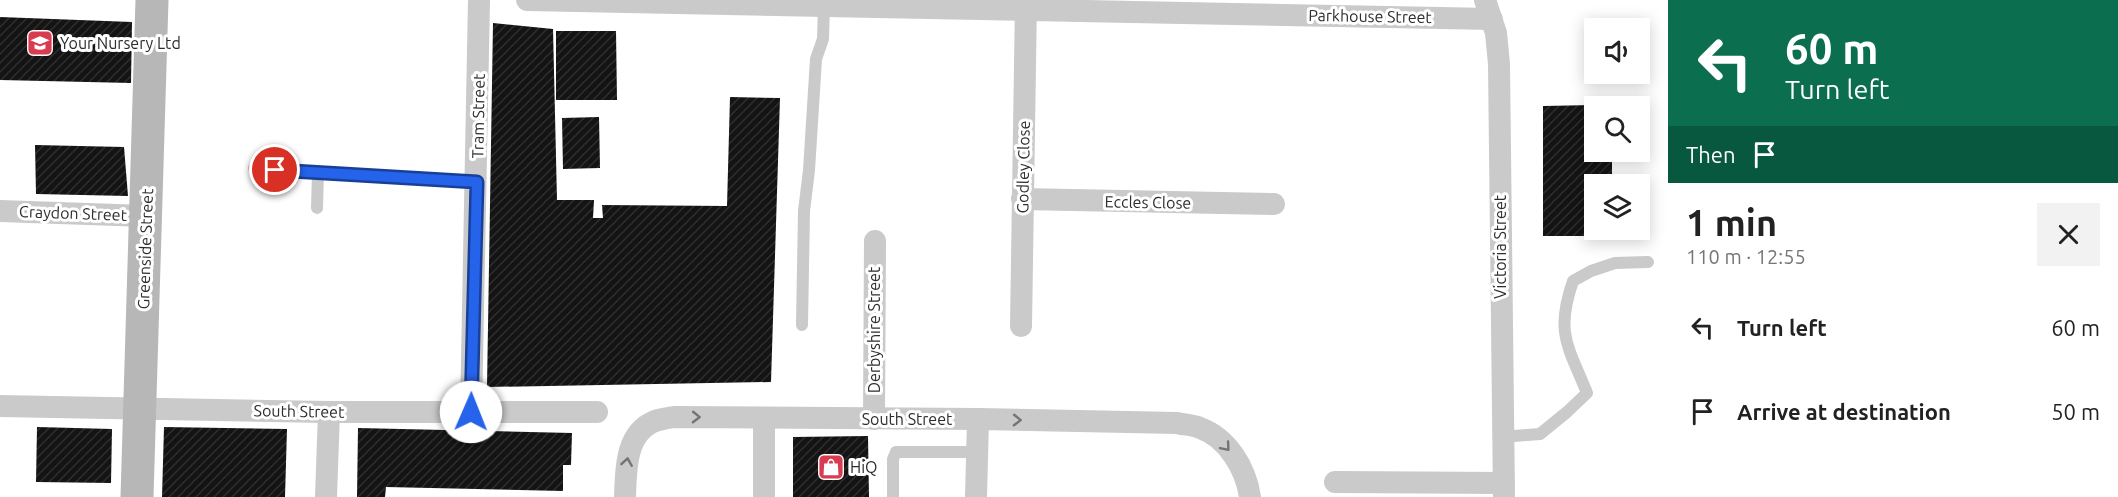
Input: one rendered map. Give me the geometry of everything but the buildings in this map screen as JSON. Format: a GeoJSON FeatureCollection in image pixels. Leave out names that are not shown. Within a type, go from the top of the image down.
{"type":"FeatureCollection","features":[{"type":"Feature","properties":{"kind":"street","name":"Greenside Street"},"geometry":{"type":"LineString","coordinates":[[137,497],[152,0]]}},
{"type":"Feature","properties":{"kind":"street","name":"Tram Street"},"geometry":{"type":"LineString","coordinates":[[471,412],[479,0]]}},
{"type":"Feature","properties":{"kind":"street","name":"Parkhouse Street"},"geometry":{"type":"LineString","coordinates":[[527,0],[825,5],[1026,4],[1489,10]]}},
{"type":"Feature","properties":{"kind":"street","name":"Godley Close"},"geometry":{"type":"LineString","coordinates":[[1021,326],[1026,4]]}},
{"type":"Feature","properties":{"kind":"street","name":"Victoria Street"},"geometry":{"type":"LineString","coordinates":[[1489,10],[1497,40],[1499,64],[1504,490]]}},
{"type":"Feature","properties":{"kind":"street","name":"Eccles Close"},"geometry":{"type":"LineString","coordinates":[[1022,199],[1274,204]]}},
{"type":"Feature","properties":{"kind":"street","name":"Craydon Street"},"geometry":{"type":"LineString","coordinates":[[0,211],[146,216]]}},
{"type":"Feature","properties":{"kind":"street","name":"Derbyshire Street"},"geometry":{"type":"LineString","coordinates":[[874,419],[875,241]]}},
{"type":"Feature","properties":{"kind":"street","name":"South Street"},"geometry":{"type":"LineString","coordinates":[[0,406],[328,412],[597,412]]}},
{"type":"Feature","properties":{"kind":"street"},"geometry":{"type":"LineString","coordinates":[[326,497],[328,412]]}},
{"type":"Feature","properties":{"kind":"street","name":"South Street"},"geometry":{"type":"LineString","coordinates":[[625,497],[626,462],[631,446],[641,431],[654,421],[674,417],[1178,423],[1199,427],[1217,436],[1223,442],[1240,466],[1249,487],[1250,497]]}},
{"type":"Feature","properties":{"kind":"street"},"geometry":{"type":"LineString","coordinates":[[764,418],[764,497]]}},
{"type":"Feature","properties":{"kind":"street"},"geometry":{"type":"LineString","coordinates":[[976,497],[978,419]]}},
{"type":"Feature","properties":{"kind":"street"},"geometry":{"type":"LineString","coordinates":[[1335,482],[1504,490]]}},
{"type":"Feature","properties":{"kind":"lane"},"geometry":{"type":"LineString","coordinates":[[802,325],[804,211],[816,59],[823,39],[825,5]]}},
{"type":"Feature","properties":{"kind":"lane"},"geometry":{"type":"LineString","coordinates":[[254,168],[477,182]]}},
{"type":"Feature","properties":{"kind":"lane"},"geometry":{"type":"LineString","coordinates":[[317,208],[318,172]]}},
{"type":"Feature","properties":{"kind":"lane"},"geometry":{"type":"LineString","coordinates":[[1502,437],[1540,434],[1587,393],[1568,351],[1563,326],[1567,299],[1573,281],[1591,271],[1615,263],[1648,262]]}},
{"type":"Feature","properties":{"kind":"lane"},"geometry":{"type":"LineString","coordinates":[[893,497],[893,459],[896,452],[977,452]]}},
{"type":"Feature","properties":{"kind":"place","name":"Your Nursery Ltd"},"geometry":{"type":"Point","coordinates":[40,43]}},
{"type":"Feature","properties":{"kind":"place","name":"HiQ"},"geometry":{"type":"Point","coordinates":[831,467]}},
{"type":"Feature","properties":{"kind":"route"},"geometry":{"type":"LineString","coordinates":[[275,170],[477,182],[471,412]]}}]}
